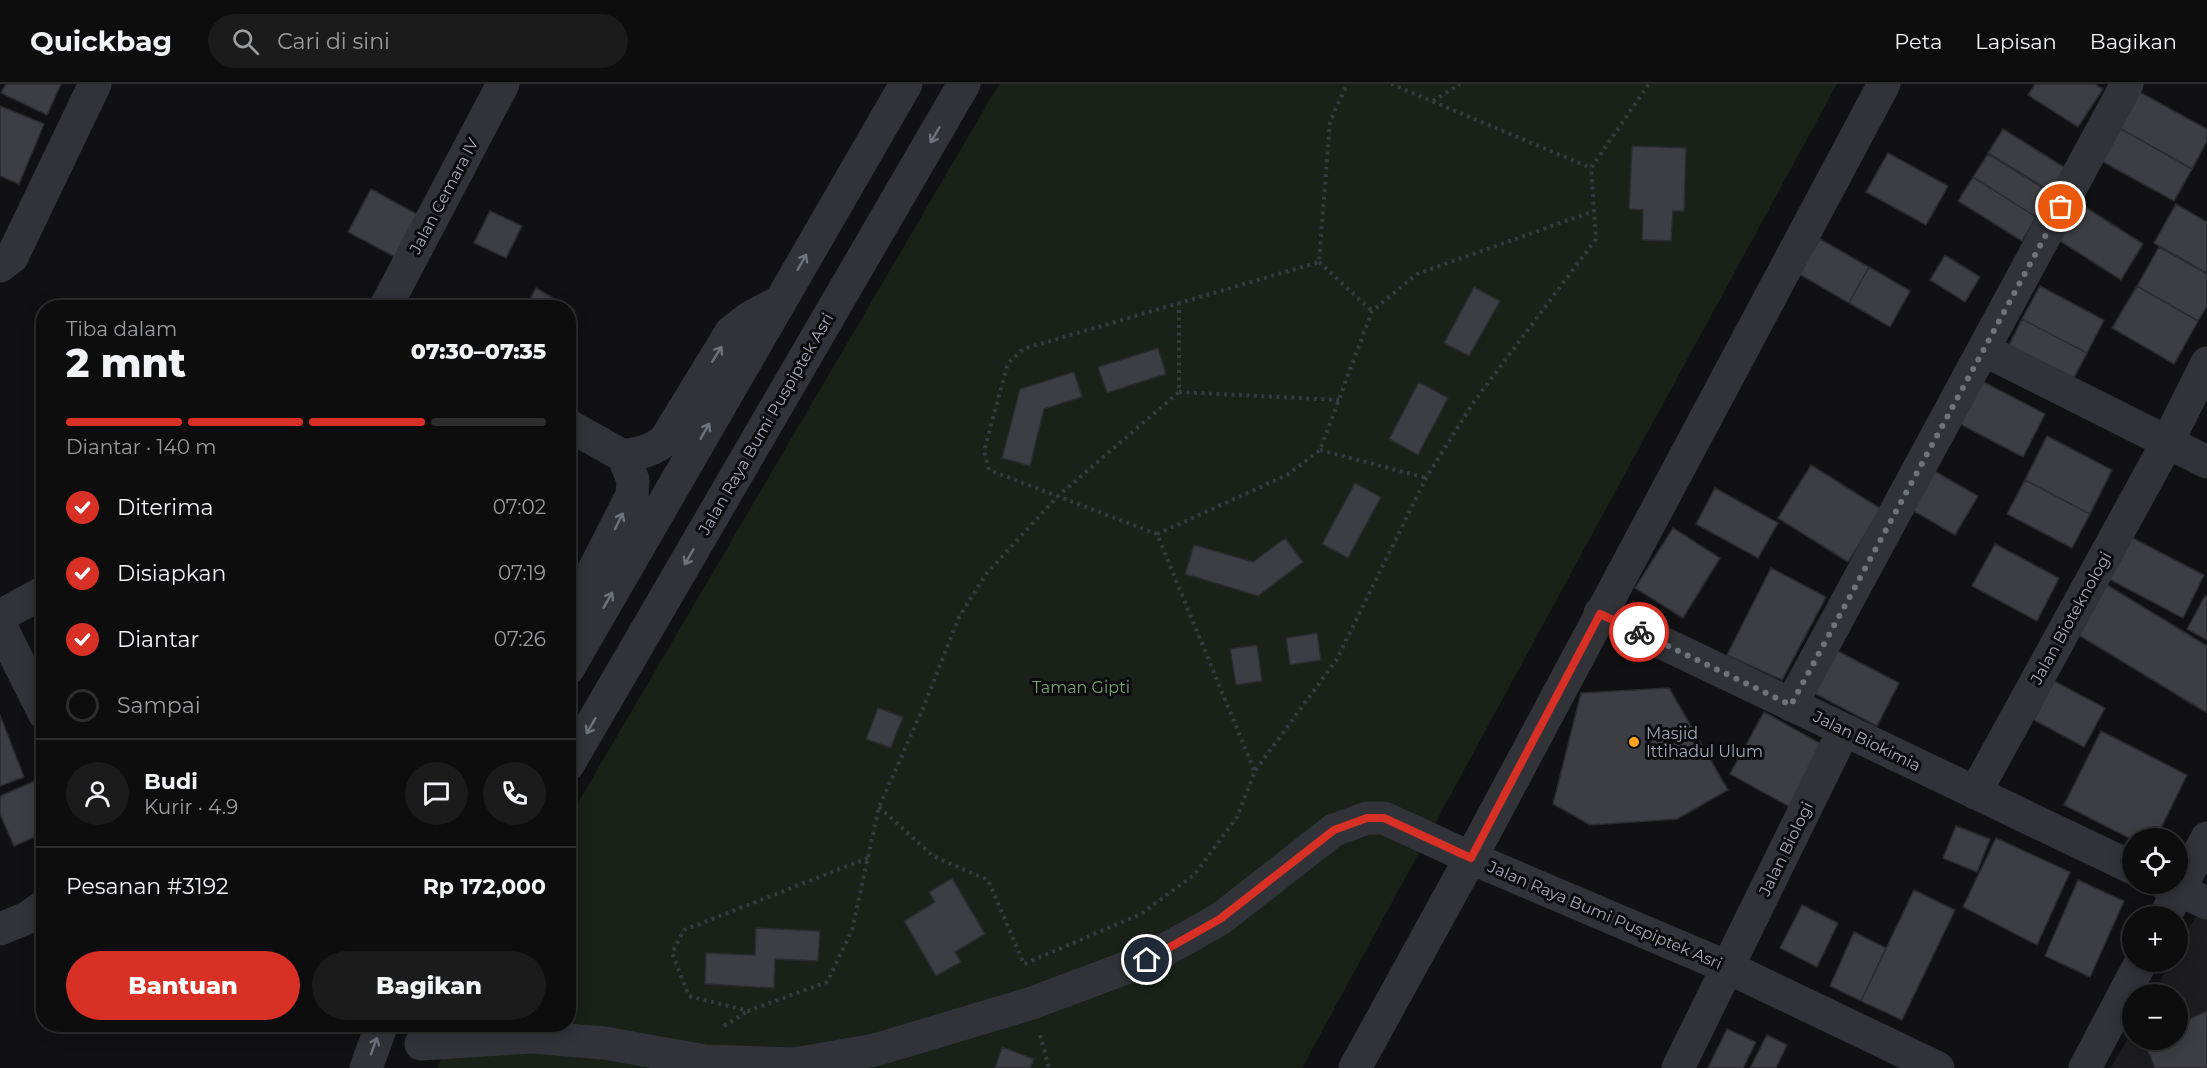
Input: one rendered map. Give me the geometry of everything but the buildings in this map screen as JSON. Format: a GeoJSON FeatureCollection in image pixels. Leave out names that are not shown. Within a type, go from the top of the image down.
{"type":"FeatureCollection","features":[{"type":"Feature","properties":{"kind":"street"},"geometry":{"type":"LineString","coordinates":[[0,266],[12,257],[95,84]]}},
{"type":"Feature","properties":{"kind":"street","name":"Jalan Cemara IV"},"geometry":{"type":"LineString","coordinates":[[389,300],[503,84]]}},
{"type":"Feature","properties":{"kind":"street"},"geometry":{"type":"LineString","coordinates":[[576,655],[906,84]]}},
{"type":"Feature","properties":{"kind":"street","name":"Jalan Raya Bumi Puspiptek Asri"},"geometry":{"type":"LineString","coordinates":[[576,751],[964,84]]}},
{"type":"Feature","properties":{"kind":"street"},"geometry":{"type":"LineString","coordinates":[[1355,1068],[1471,858],[1884,84]]}},
{"type":"Feature","properties":{"kind":"street"},"geometry":{"type":"LineString","coordinates":[[1791,705],[2127,84]]}},
{"type":"Feature","properties":{"kind":"street"},"geometry":{"type":"LineString","coordinates":[[576,431],[623,456],[643,453],[658,446],[665,440],[731,332],[749,318],[778,303]]}},
{"type":"Feature","properties":{"kind":"street"},"geometry":{"type":"LineString","coordinates":[[1984,350],[2207,462]]}},
{"type":"Feature","properties":{"kind":"street","name":"Jalan Bioteknologi"},"geometry":{"type":"LineString","coordinates":[[1975,793],[2168,443],[2207,363]]}},
{"type":"Feature","properties":{"kind":"street"},"geometry":{"type":"LineString","coordinates":[[576,611],[579,599],[632,495],[633,480],[623,456]]}},
{"type":"Feature","properties":{"kind":"street"},"geometry":{"type":"LineString","coordinates":[[0,616],[36,596]]}},
{"type":"Feature","properties":{"kind":"street","name":"Jalan Biokimia"},"geometry":{"type":"LineString","coordinates":[[1600,614],[2122,863]]}},
{"type":"Feature","properties":{"kind":"street"},"geometry":{"type":"LineString","coordinates":[[0,625],[36,696]]}},
{"type":"Feature","properties":{"kind":"street","name":"Jalan Biologi"},"geometry":{"type":"LineString","coordinates":[[1678,1068],[1844,730]]}},
{"type":"Feature","properties":{"kind":"street","name":"Jalan Raya Bumi Puspiptek Asri"},"geometry":{"type":"LineString","coordinates":[[420,1046],[532,1037],[604,1044],[705,1061],[794,1065],[875,1050],[1032,1003],[1147,960],[1220,919],[1334,830],[1367,818],[1384,818],[1471,858],[1728,967],[1938,1068]]}},
{"type":"Feature","properties":{"kind":"street"},"geometry":{"type":"LineString","coordinates":[[2179,898],[2207,838]]}},
{"type":"Feature","properties":{"kind":"street"},"geometry":{"type":"LineString","coordinates":[[0,929],[27,918],[36,912]]}},
{"type":"Feature","properties":{"kind":"street"},"geometry":{"type":"LineString","coordinates":[[2085,1068],[2136,972]]}},
{"type":"Feature","properties":{"kind":"street"},"geometry":{"type":"LineString","coordinates":[[366,1068],[378,1032]]}},
{"type":"Feature","properties":{"kind":"path"},"geometry":{"type":"LineString","coordinates":[[1319,262],[1330,121],[1347,84]]}},
{"type":"Feature","properties":{"kind":"path"},"geometry":{"type":"LineString","coordinates":[[1391,84],[1591,168]]}},
{"type":"Feature","properties":{"kind":"path"},"geometry":{"type":"LineString","coordinates":[[1433,101],[1460,84]]}},
{"type":"Feature","properties":{"kind":"path"},"geometry":{"type":"LineString","coordinates":[[879,807],[933,856],[988,880],[1024,964],[1141,914],[1196,874],[1237,817],[1255,771],[1337,659],[1426,478],[1473,403],[1596,239],[1591,168],[1648,84]]}},
{"type":"Feature","properties":{"kind":"path"},"geometry":{"type":"LineString","coordinates":[[1319,262],[1023,349],[1008,363],[984,451],[988,470],[1157,534],[1287,475],[1320,450],[1372,311],[1417,273],[1594,211]]}},
{"type":"Feature","properties":{"kind":"path"},"geometry":{"type":"LineString","coordinates":[[1319,262],[1372,311]]}},
{"type":"Feature","properties":{"kind":"path"},"geometry":{"type":"LineString","coordinates":[[1179,303],[1179,392]]}},
{"type":"Feature","properties":{"kind":"path"},"geometry":{"type":"LineString","coordinates":[[868,858],[684,930],[672,953],[689,996],[748,1011],[827,982],[852,930],[868,858],[879,807],[924,706],[959,617],[986,574],[1058,496],[1179,392],[1339,400]]}},
{"type":"Feature","properties":{"kind":"path"},"geometry":{"type":"LineString","coordinates":[[1320,450],[1426,478]]}},
{"type":"Feature","properties":{"kind":"path"},"geometry":{"type":"LineString","coordinates":[[1157,534],[1255,771]]}},
{"type":"Feature","properties":{"kind":"shaded area"},"geometry":{"type":"Polygon","coordinates":[[[2207,896],[2207,1068],[2111,1068],[2122,1048],[2188,1050],[2188,984],[2158,984],[2165,972],[2188,972],[2188,930],[2207,896]]]}},
{"type":"Feature","properties":{"kind":"green space","name":"Taman Gipti"},"geometry":{"type":"Polygon","coordinates":[[[999,84],[1837,84],[1302,1068],[437,1068],[455,1032],[576,1032],[576,806],[999,84]]]}},
{"type":"Feature","properties":{"kind":"way so far"},"geometry":{"type":"LineString","coordinates":[[1639,632],[1791,705],[2061,207]]}},
{"type":"Feature","properties":{"kind":"place","name":"Masjid Ittihadul Ulum"},"geometry":{"type":"Point","coordinates":[1634,742]}},
{"type":"Feature","properties":{"kind":"route"},"geometry":{"type":"LineString","coordinates":[[1147,960],[1220,919],[1334,830],[1367,818],[1384,818],[1471,858],[1600,614],[1639,632]]}}]}
